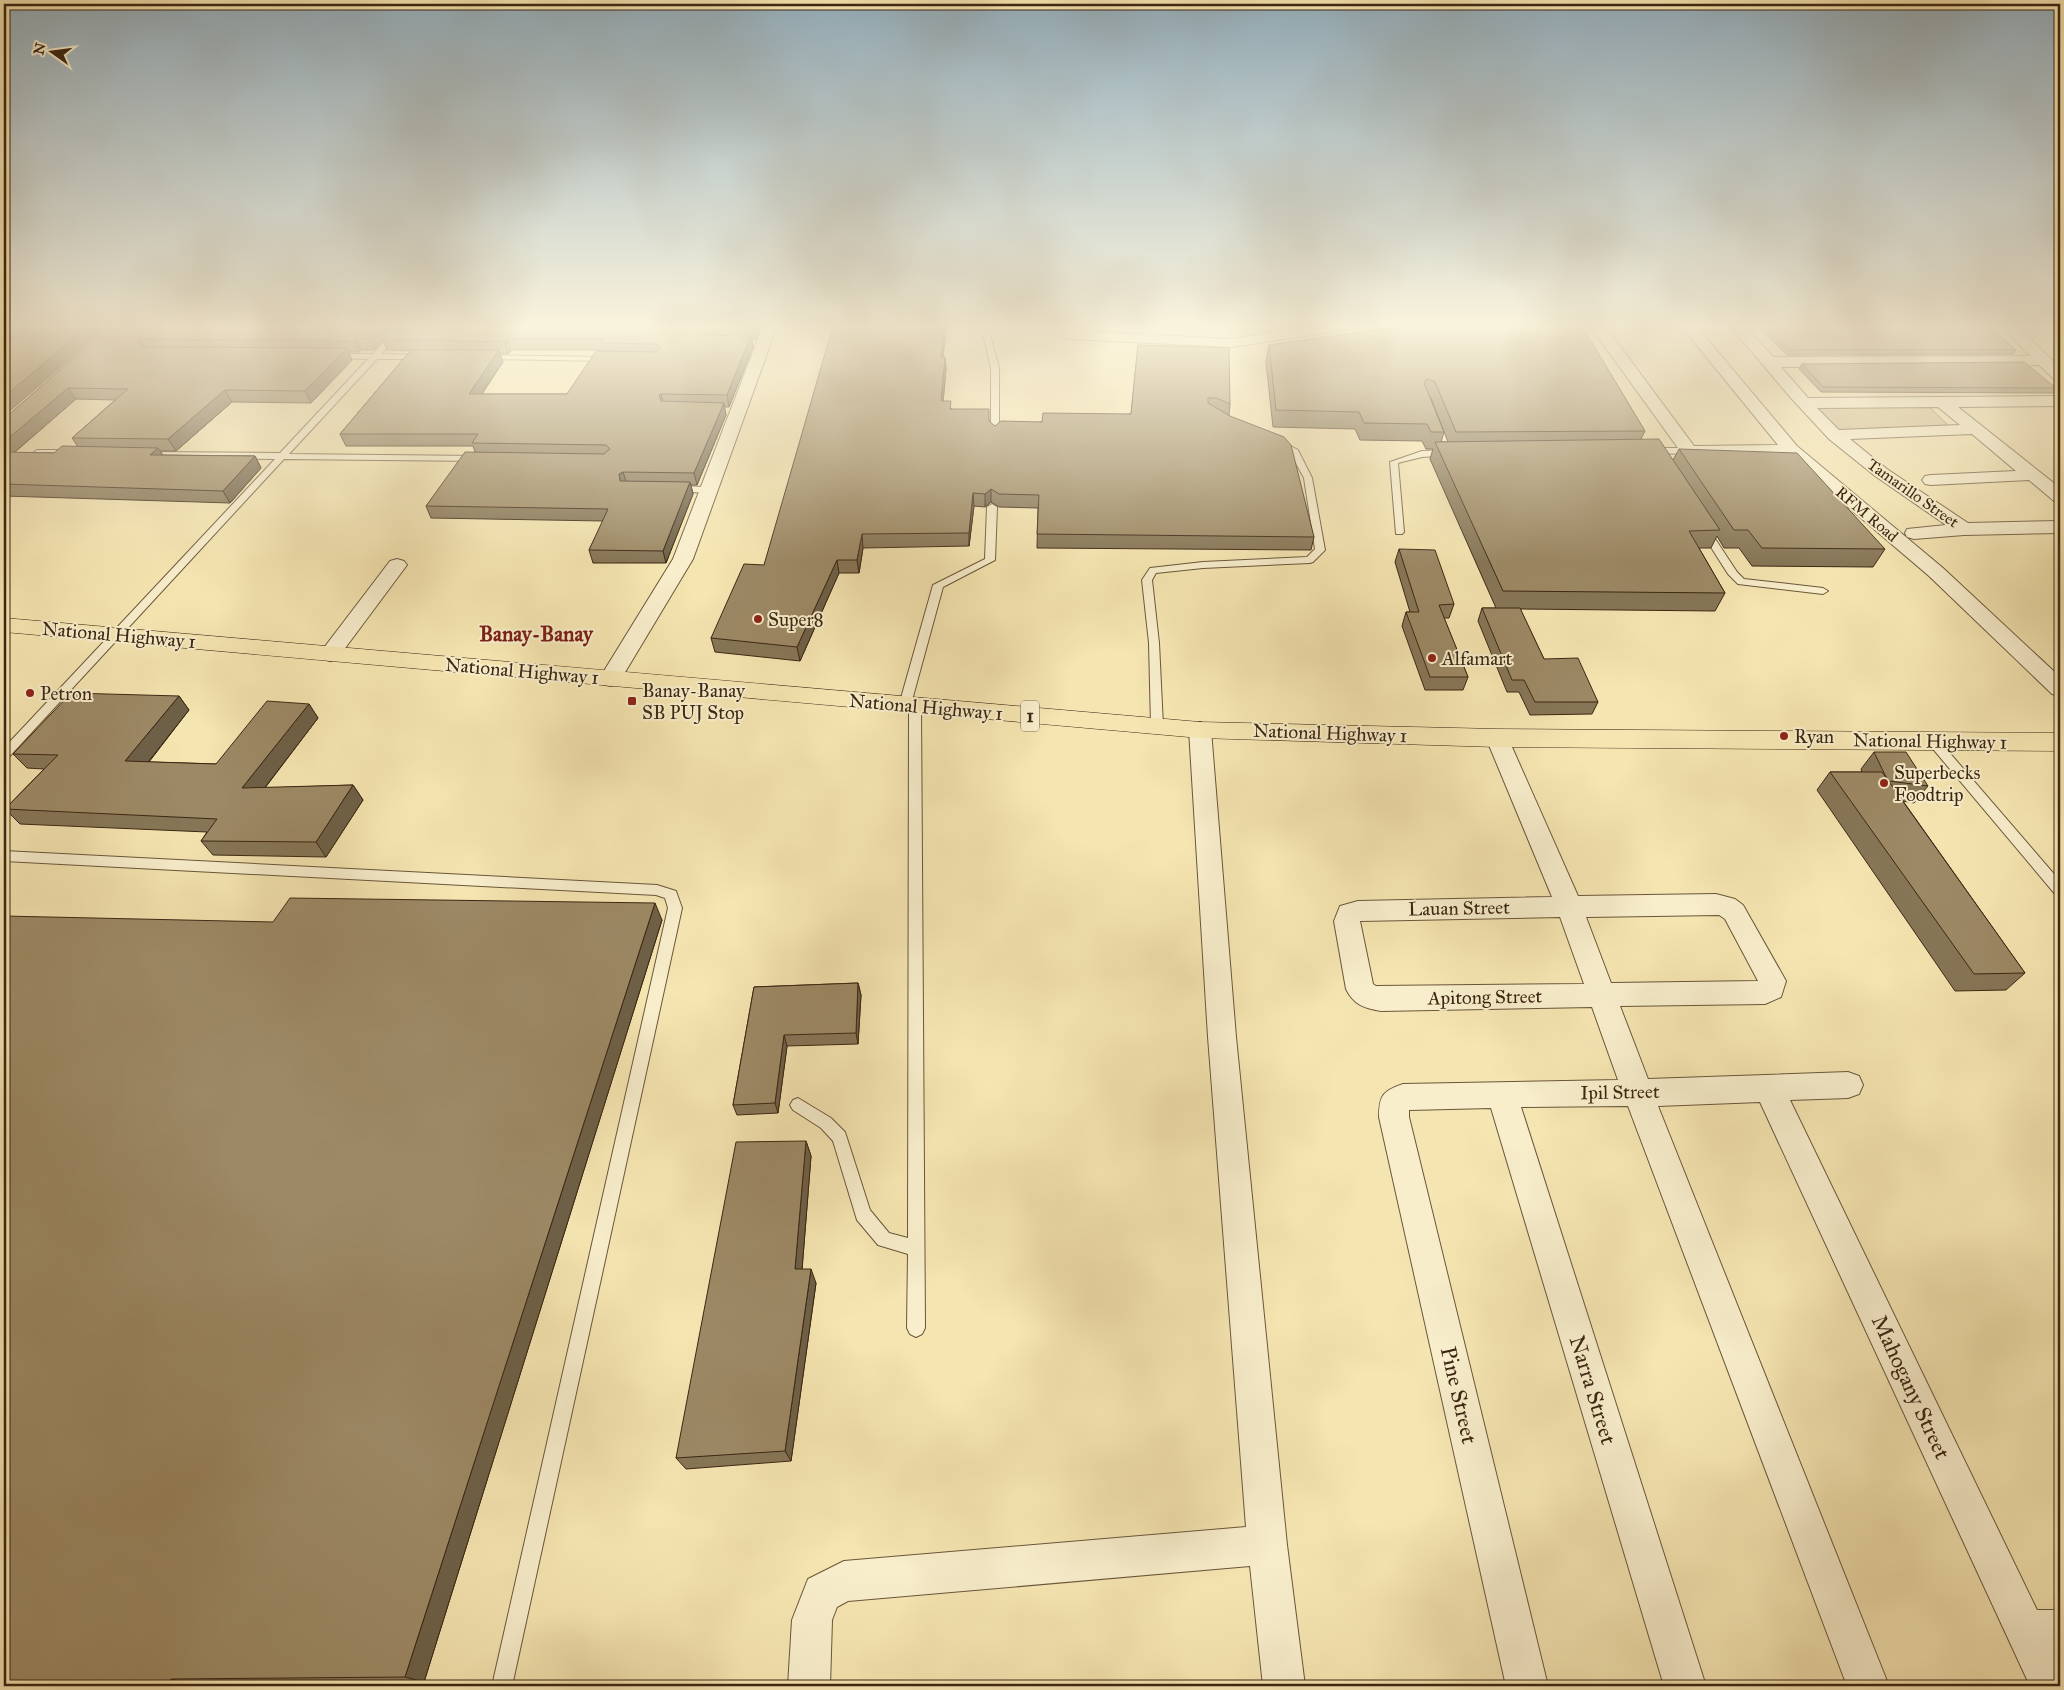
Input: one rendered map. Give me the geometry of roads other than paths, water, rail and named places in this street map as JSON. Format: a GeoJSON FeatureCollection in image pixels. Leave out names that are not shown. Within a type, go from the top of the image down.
{"type":"FeatureCollection","features":[{"type":"Feature","properties":{"kind":"highway","name":"National Highway 1"},"geometry":{"type":"LineString","coordinates":[[4,624],[910,706],[1200,730],[1497,738],[2060,742]]}},
{"type":"Feature","properties":{"kind":"street"},"geometry":{"type":"LineString","coordinates":[[610,679],[682,559],[709,490],[736,405]]}},
{"type":"Feature","properties":{"kind":"street"},"geometry":{"type":"LineString","coordinates":[[1655,405],[1689,451],[1791,450]]}},
{"type":"Feature","properties":{"kind":"street","name":"RFM Road"},"geometry":{"type":"LineString","coordinates":[[1756,405],[1791,450],[1936,572],[2060,689]]}},
{"type":"Feature","properties":{"kind":"street","name":"Tamarillo Street"},"geometry":{"type":"LineString","coordinates":[[1806,405],[1835,435],[1879,471],[1964,529]]}},
{"type":"Feature","properties":{"kind":"street"},"geometry":{"type":"LineString","coordinates":[[1946,405],[2060,497]]}},
{"type":"Feature","properties":{"kind":"street"},"geometry":{"type":"LineString","coordinates":[[1835,435],[1975,429]]}},
{"type":"Feature","properties":{"kind":"street"},"geometry":{"type":"LineString","coordinates":[[1879,471],[1886,468],[1909,470],[1931,480],[2033,476]]}},
{"type":"Feature","properties":{"kind":"street"},"geometry":{"type":"LineString","coordinates":[[1914,494],[1935,489],[1931,480]]}},
{"type":"Feature","properties":{"kind":"street"},"geometry":{"type":"LineString","coordinates":[[1914,533],[1964,529],[2060,527]]}},
{"type":"Feature","properties":{"kind":"street"},"geometry":{"type":"LineString","coordinates":[[330,654],[397,565]]}},
{"type":"Feature","properties":{"kind":"street"},"geometry":{"type":"LineString","coordinates":[[1200,730],[1222,1037],[1267,1545],[1284,1686]]}},
{"type":"Feature","properties":{"kind":"street"},"geometry":{"type":"LineString","coordinates":[[1497,738],[1569,906],[1638,1093],[1868,1686]]}},
{"type":"Feature","properties":{"kind":"street","name":"Lauan Street"},"geometry":{"type":"LineString","coordinates":[[1368,997],[1360,989],[1348,921],[1349,913],[1358,910],[1716,904],[1726,906],[1734,912],[1772,981],[1771,989],[1765,992],[1602,995]]}},
{"type":"Feature","properties":{"kind":"street","name":"Apitong Street"},"geometry":{"type":"LineString","coordinates":[[1368,997],[1381,999],[1602,995]]}},
{"type":"Feature","properties":{"kind":"street","name":"Ipil Street"},"geometry":{"type":"LineString","coordinates":[[1394,1104],[1404,1097],[1638,1093],[1848,1084]]}},
{"type":"Feature","properties":{"kind":"street","name":"Mahogany Street"},"geometry":{"type":"LineString","coordinates":[[1769,1088],[2043,1630],[2052,1686]]}},
{"type":"Feature","properties":{"kind":"street","name":"Narra Street"},"geometry":{"type":"LineString","coordinates":[[1502,1094],[1685,1686]]}},
{"type":"Feature","properties":{"kind":"street","name":"Pine Street"},"geometry":{"type":"LineString","coordinates":[[1394,1104],[1394,1117],[1527,1686]]}},
{"type":"Feature","properties":{"kind":"street"},"geometry":{"type":"LineString","coordinates":[[809,1686],[812,1620],[822,1593],[844,1581],[1267,1545]]}},
{"type":"Feature","properties":{"kind":"lane"},"geometry":{"type":"LineString","coordinates":[[4,755],[330,405]]}},
{"type":"Feature","properties":{"kind":"lane"},"geometry":{"type":"LineString","coordinates":[[995,405],[995,434]]}},
{"type":"Feature","properties":{"kind":"lane"},"geometry":{"type":"LineString","coordinates":[[1156,726],[1154,643],[1147,580],[1153,570],[1203,565],[1310,560],[1320,550],[1308,478],[1295,452],[1269,438]]}},
{"type":"Feature","properties":{"kind":"lane"},"geometry":{"type":"LineString","coordinates":[[1443,444],[1447,454]]}},
{"type":"Feature","properties":{"kind":"lane"},"geometry":{"type":"LineString","coordinates":[[1654,454],[1689,451]]}},
{"type":"Feature","properties":{"kind":"lane"},"geometry":{"type":"LineString","coordinates":[[37,453],[86,453]]}},
{"type":"Feature","properties":{"kind":"lane"},"geometry":{"type":"LineString","coordinates":[[1399,532],[1394,462],[1422,454],[1457,453]]}},
{"type":"Feature","properties":{"kind":"lane"},"geometry":{"type":"LineString","coordinates":[[135,454],[490,459]]}},
{"type":"Feature","properties":{"kind":"lane"},"geometry":{"type":"LineString","coordinates":[[664,489],[709,490]]}},
{"type":"Feature","properties":{"kind":"lane"},"geometry":{"type":"LineString","coordinates":[[916,1328],[910,706],[938,585],[990,560],[992,507]]}},
{"type":"Feature","properties":{"kind":"lane"},"geometry":{"type":"LineString","coordinates":[[1702,525],[1739,581],[1750,584],[1823,591]]}},
{"type":"Feature","properties":{"kind":"lane"},"geometry":{"type":"LineString","coordinates":[[1932,740],[2060,890]]}},
{"type":"Feature","properties":{"kind":"lane"},"geometry":{"type":"LineString","coordinates":[[4,856],[657,890],[670,895],[674,908],[502,1686]]}},
{"type":"Feature","properties":{"kind":"lane"},"geometry":{"type":"LineString","coordinates":[[798,1105],[826,1122],[840,1137],[863,1214],[884,1239],[916,1250]]}},
{"type":"Feature","properties":{"kind":"place","name":"Super8"},"geometry":{"type":"Point","coordinates":[758,619]}},
{"type":"Feature","properties":{"kind":"place","name":"Alfamart"},"geometry":{"type":"Point","coordinates":[1432,658]}},
{"type":"Feature","properties":{"kind":"place","name":"Petron"},"geometry":{"type":"Point","coordinates":[30,693]}},
{"type":"Feature","properties":{"kind":"place","name":"Banay-Banay SB PUJ Stop"},"geometry":{"type":"Point","coordinates":[632,701]}},
{"type":"Feature","properties":{"kind":"place","name":"Ryan"},"geometry":{"type":"Point","coordinates":[1784,736]}},
{"type":"Feature","properties":{"kind":"place","name":"Superbecks Foodtrip"},"geometry":{"type":"Point","coordinates":[1884,783]}},
{"type":"Feature","properties":{"kind":"district","name":"Banay-Banay"},"geometry":{"type":"Point","coordinates":[536,634]}}]}
